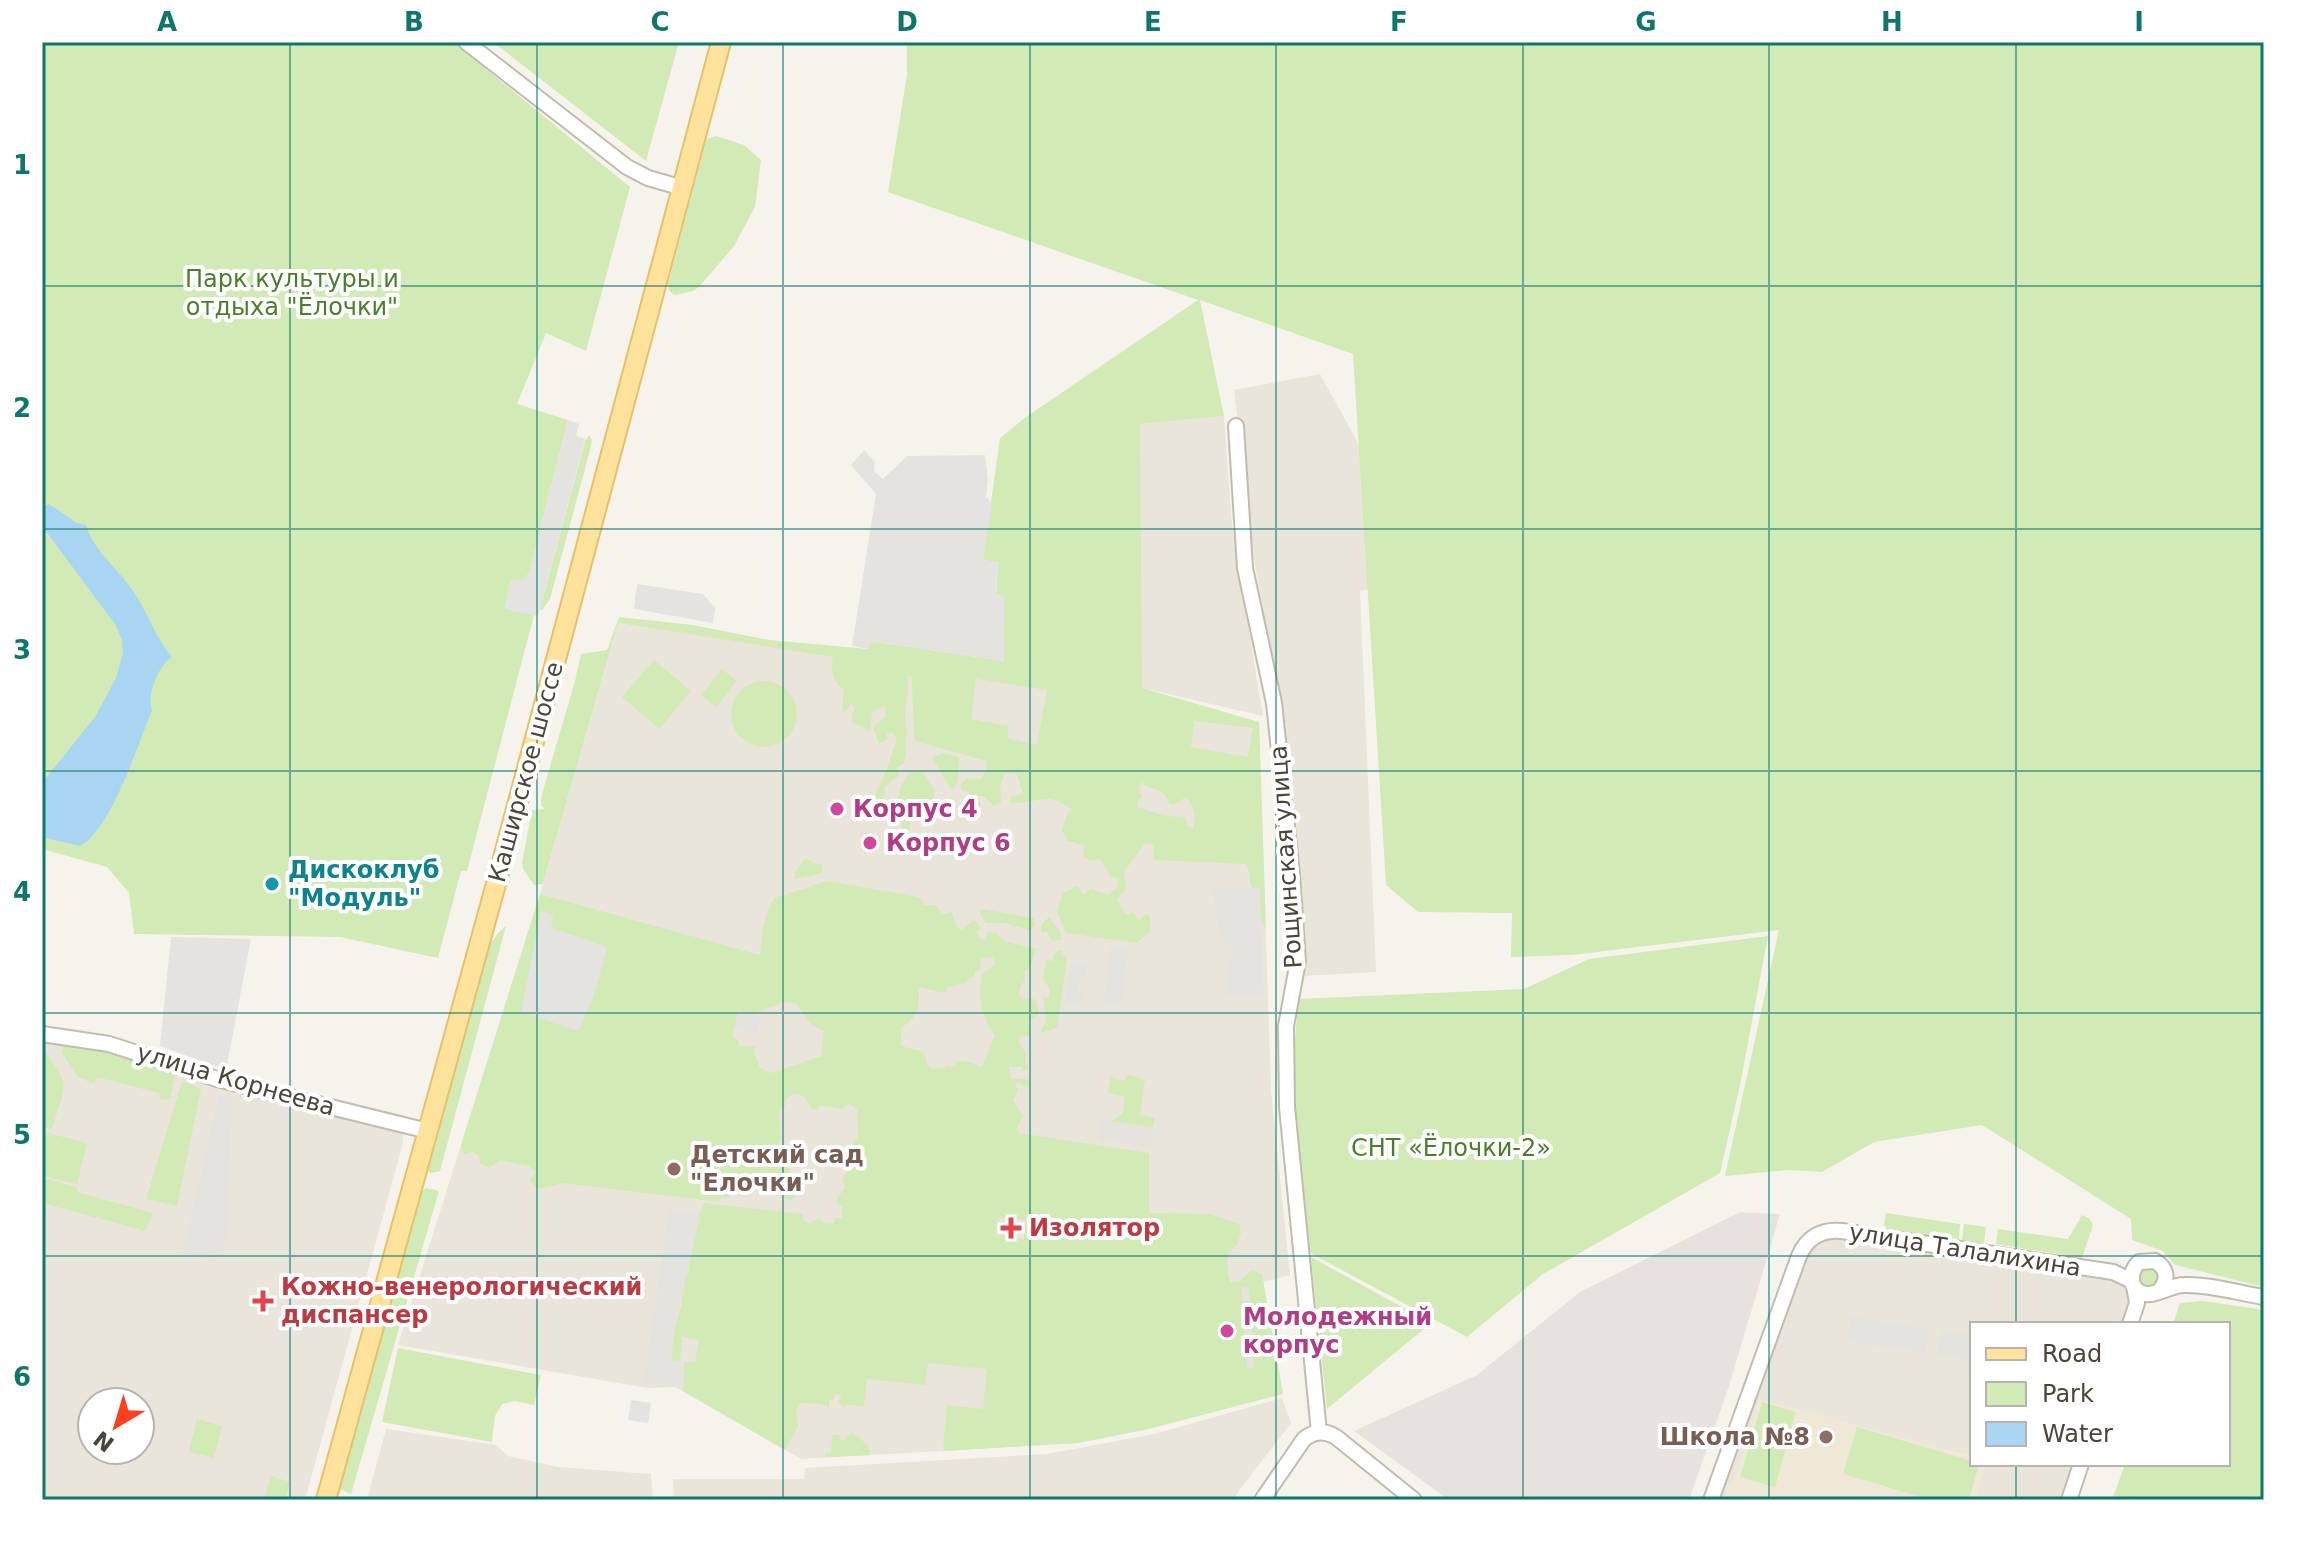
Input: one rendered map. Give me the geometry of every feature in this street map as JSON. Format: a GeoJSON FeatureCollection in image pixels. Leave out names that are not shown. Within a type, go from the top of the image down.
{"type":"FeatureCollection","features":[{"type":"Feature","properties":{"kind":"main road","name":"Каширское шоссе"},"geometry":{"type":"LineString","coordinates":[[677,187],[709,42]]}},
{"type":"Feature","properties":{"kind":"main road","name":"Каширское шоссе"},"geometry":{"type":"LineString","coordinates":[[326,1500],[677,187],[721,42]]}},
{"type":"Feature","properties":{"kind":"main road","name":"Каширское шоссе"},"geometry":{"type":"LineString","coordinates":[[315,1500],[423,1130]]}},
{"type":"Feature","properties":{"kind":"street"},"geometry":{"type":"LineString","coordinates":[[466,42],[627,167],[648,178],[677,187]]}},
{"type":"Feature","properties":{"kind":"street","name":"Рощинская улица"},"geometry":{"type":"LineString","coordinates":[[1236,426],[1245,568],[1274,703],[1292,874],[1298,961],[1286,1026],[1287,1107],[1319,1432]]}},
{"type":"Feature","properties":{"kind":"street","name":"улица Корнеева"},"geometry":{"type":"LineString","coordinates":[[42,1034],[121,1047],[217,1079],[423,1130]]}},
{"type":"Feature","properties":{"kind":"street","name":"улица Талалихина"},"geometry":{"type":"LineString","coordinates":[[1711,1500],[1799,1256],[1805,1243],[1817,1234],[1842,1231],[2113,1272],[2133,1278]]}},
{"type":"Feature","properties":{"kind":"street"},"geometry":{"type":"LineString","coordinates":[[2131,1322],[2137,1303],[2133,1278],[2144,1260],[2160,1264],[2186,1285]]}},
{"type":"Feature","properties":{"kind":"street"},"geometry":{"type":"LineString","coordinates":[[2137,1303],[2156,1292],[2166,1280],[2164,1268]]}},
{"type":"Feature","properties":{"kind":"street"},"geometry":{"type":"LineString","coordinates":[[2133,1278],[2141,1293],[2186,1285],[2264,1297]]}},
{"type":"Feature","properties":{"kind":"street"},"geometry":{"type":"LineString","coordinates":[[1262,1500],[1301,1442],[1319,1432],[1336,1437],[1414,1500]]}},
{"type":"Feature","properties":{"kind":"street"},"geometry":{"type":"LineString","coordinates":[[2069,1500],[2080,1466]]}},
{"type":"Feature","properties":{"kind":"shaded area"},"geometry":{"type":"Polygon","coordinates":[[[1320,374],[1391,503],[1406,581],[1360,591],[1376,972],[1304,976],[1288,751],[1254,559],[1234,390],[1320,374]]]}},
{"type":"Feature","properties":{"kind":"shaded area"},"geometry":{"type":"Polygon","coordinates":[[[1224,416],[1232,526],[1263,716],[1142,688],[1127,623],[1140,424],[1224,416]]]}},
{"type":"Feature","properties":{"kind":"shaded area"},"geometry":{"type":"Polygon","coordinates":[[[568,420],[579,424],[576,436],[585,439],[538,616],[505,609],[511,580],[523,580],[529,573],[568,420]]]}},
{"type":"Feature","properties":{"kind":"shaded area"},"geometry":{"type":"Polygon","coordinates":[[[864,450],[875,462],[874,471],[883,479],[907,456],[985,455],[988,480],[986,497],[992,503],[983,560],[998,562],[996,594],[1004,596],[1004,661],[871,641],[869,649],[852,646],[876,494],[851,465],[864,450]]]}},
{"type":"Feature","properties":{"kind":"shaded area"},"geometry":{"type":"Polygon","coordinates":[[[637,584],[703,594],[715,608],[713,623],[634,609],[637,584]]]}},
{"type":"Feature","properties":{"kind":"shaded area"},"geometry":{"type":"Polygon","coordinates":[[[618,623],[1259,722],[1271,1091],[1290,1275],[1263,1282],[1283,1394],[1148,1429],[1078,1443],[801,1459],[675,1387],[647,1388],[398,1345],[545,878],[618,623]]]}},
{"type":"Feature","properties":{"kind":"shaded area"},"geometry":{"type":"Polygon","coordinates":[[[1212,887],[1260,888],[1263,998],[1226,996],[1232,948],[1220,936],[1212,887]]]}},
{"type":"Feature","properties":{"kind":"shaded area"},"geometry":{"type":"Polygon","coordinates":[[[541,911],[553,915],[551,928],[607,947],[592,1000],[578,1031],[521,1012],[541,911]]]}},
{"type":"Feature","properties":{"kind":"shaded area"},"geometry":{"type":"Polygon","coordinates":[[[171,937],[251,939],[226,1070],[160,1046],[171,937]]]}},
{"type":"Feature","properties":{"kind":"shaded area"},"geometry":{"type":"Polygon","coordinates":[[[1111,945],[1128,948],[1121,1007],[1104,1004],[1111,945]]]}},
{"type":"Feature","properties":{"kind":"shaded area"},"geometry":{"type":"Polygon","coordinates":[[[1071,961],[1087,963],[1085,977],[1080,977],[1078,992],[1083,993],[1081,1006],[1064,1005],[1071,961]]]}},
{"type":"Feature","properties":{"kind":"shaded area"},"geometry":{"type":"Polygon","coordinates":[[[738,1011],[761,1016],[757,1034],[734,1029],[738,1011]]]}},
{"type":"Feature","properties":{"kind":"shaded area"},"geometry":{"type":"Polygon","coordinates":[[[70,1042],[117,1048],[386,1124],[402,1132],[403,1143],[305,1500],[42,1500],[42,1043],[70,1042]]]}},
{"type":"Feature","properties":{"kind":"shaded area"},"geometry":{"type":"Polygon","coordinates":[[[219,1095],[232,1097],[226,1241],[223,1251],[206,1258],[183,1253],[219,1095]]]}},
{"type":"Feature","properties":{"kind":"shaded area"},"geometry":{"type":"Polygon","coordinates":[[[1102,1119],[1153,1127],[1150,1147],[1099,1140],[1102,1119]]]}},
{"type":"Feature","properties":{"kind":"shaded area"},"geometry":{"type":"Polygon","coordinates":[[[669,1210],[700,1215],[675,1326],[671,1360],[684,1362],[683,1385],[644,1383],[669,1210]]]}},
{"type":"Feature","properties":{"kind":"shaded area"},"geometry":{"type":"Polygon","coordinates":[[[1740,1212],[1780,1214],[1729,1386],[1689,1500],[1449,1500],[1354,1431],[1477,1375],[1580,1292],[1740,1212]]]}},
{"type":"Feature","properties":{"kind":"shaded area"},"geometry":{"type":"Polygon","coordinates":[[[1821,1232],[2132,1281],[2130,1322],[1970,1322],[1970,1466],[2080,1466],[2069,1500],[1711,1500],[1799,1256],[1821,1232]]]}},
{"type":"Feature","properties":{"kind":"shaded area"},"geometry":{"type":"Polygon","coordinates":[[[1241,1287],[1249,1287],[1254,1368],[1247,1368],[1241,1287]]]}},
{"type":"Feature","properties":{"kind":"shaded area"},"geometry":{"type":"Polygon","coordinates":[[[1851,1316],[1929,1329],[1925,1353],[1847,1341],[1851,1316]]]}},
{"type":"Feature","properties":{"kind":"shaded area"},"geometry":{"type":"Polygon","coordinates":[[[1942,1330],[1970,1335],[1970,1361],[1937,1355],[1942,1330]]]}},
{"type":"Feature","properties":{"kind":"shaded area"},"geometry":{"type":"Polygon","coordinates":[[[1282,1398],[1291,1423],[1232,1500],[674,1500],[673,1479],[804,1479],[805,1468],[1047,1454],[1154,1434],[1282,1398]]]}},
{"type":"Feature","properties":{"kind":"shaded area","name":"Школа №8"},"geometry":{"type":"Polygon","coordinates":[[[1760,1399],[1970,1455],[1970,1466],[1984,1466],[1975,1500],[1724,1500],[1729,1484],[1733,1484],[1760,1399]]]}},
{"type":"Feature","properties":{"kind":"shaded area"},"geometry":{"type":"Polygon","coordinates":[[[631,1400],[651,1403],[648,1423],[628,1420],[631,1400]]]}},
{"type":"Feature","properties":{"kind":"shaded area"},"geometry":{"type":"Polygon","coordinates":[[[386,1429],[496,1445],[508,1456],[558,1467],[651,1474],[653,1500],[367,1500],[386,1429]]]}},
{"type":"Feature","properties":{"kind":"green space","name":"Парк культуры и отдыха \"Ёлочки\""},"geometry":{"type":"Polygon","coordinates":[[[42,42],[453,42],[630,187],[586,351],[546,333],[517,404],[568,420],[529,573],[523,580],[511,581],[505,608],[534,615],[467,871],[461,871],[438,958],[340,937],[134,934],[129,893],[107,867],[42,849],[42,42]]]}},
{"type":"Feature","properties":{"kind":"green space"},"geometry":{"type":"Polygon","coordinates":[[[493,42],[679,42],[646,161],[493,42]]]}},
{"type":"Feature","properties":{"kind":"green space"},"geometry":{"type":"Polygon","coordinates":[[[907,42],[2264,42],[2264,1287],[2175,1265],[2163,1251],[2132,1240],[2131,1219],[1982,1125],[1874,1142],[1822,1172],[1789,1170],[1725,1176],[1779,930],[1572,955],[1511,957],[1512,913],[1418,912],[1386,885],[1353,354],[1200,300],[1224,416],[1140,424],[1142,688],[1259,722],[1266,929],[1258,913],[1246,864],[1153,860],[1154,845],[1145,843],[1124,872],[1126,889],[1117,900],[1126,915],[1134,912],[1138,920],[1146,914],[1150,916],[1150,932],[1136,943],[1066,933],[1057,911],[1063,893],[1078,886],[1083,895],[1091,889],[1108,895],[1117,888],[1119,878],[1111,877],[1100,859],[1091,861],[1083,857],[1084,845],[1068,841],[1062,831],[1067,814],[1072,810],[1048,799],[1010,803],[1010,797],[1023,794],[1017,774],[1005,773],[1000,788],[1001,803],[994,806],[984,796],[979,796],[981,803],[978,812],[971,810],[971,794],[961,790],[961,784],[967,778],[980,780],[987,761],[914,741],[912,676],[907,676],[905,719],[908,734],[905,738],[904,763],[896,768],[899,775],[884,787],[885,797],[878,804],[874,796],[897,738],[887,733],[887,739],[879,744],[873,727],[885,717],[885,706],[872,712],[870,731],[852,722],[854,707],[851,703],[847,711],[842,712],[844,690],[833,675],[833,657],[618,623],[543,884],[534,885],[522,863],[532,810],[545,809],[541,805],[542,794],[581,654],[607,650],[619,617],[693,625],[769,640],[868,649],[870,641],[1004,661],[1003,596],[996,595],[998,563],[983,560],[1000,438],[1198,300],[888,192],[907,75],[907,42]],[[976,679],[971,719],[1009,726],[1007,738],[1037,745],[1047,690],[976,679]],[[1194,721],[1191,747],[1248,757],[1253,728],[1194,721]],[[1143,780],[1138,788],[1142,797],[1137,802],[1138,807],[1185,818],[1193,829],[1194,812],[1186,797],[1170,804],[1162,792],[1144,785],[1143,780]]]}},
{"type":"Feature","properties":{"kind":"green space"},"geometry":{"type":"Polygon","coordinates":[[[716,136],[744,145],[761,160],[755,207],[734,246],[699,287],[675,295],[669,291],[668,284],[705,144],[707,139],[716,136]]]}},
{"type":"Feature","properties":{"kind":"green space"},"geometry":{"type":"Polygon","coordinates":[[[589,435],[592,440],[589,454],[550,599],[542,610],[585,441],[589,435]]]}},
{"type":"Feature","properties":{"kind":"green space"},"geometry":{"type":"Polygon","coordinates":[[[654,660],[691,691],[659,729],[622,697],[654,660]]]}},
{"type":"Feature","properties":{"kind":"green space"},"geometry":{"type":"Polygon","coordinates":[[[722,669],[737,681],[716,707],[701,695],[722,669]]]}},
{"type":"Feature","properties":{"kind":"green space"},"geometry":{"type":"Polygon","coordinates":[[[764,681],[777,683],[792,696],[797,714],[795,727],[782,742],[764,747],[751,745],[736,732],[731,714],[733,701],[746,686],[764,681]]]}},
{"type":"Feature","properties":{"kind":"green space"},"geometry":{"type":"Polygon","coordinates":[[[942,753],[959,757],[958,781],[952,790],[932,758],[942,753]]]}},
{"type":"Feature","properties":{"kind":"green space"},"geometry":{"type":"Polygon","coordinates":[[[910,772],[922,772],[935,791],[928,814],[923,817],[919,812],[914,812],[907,835],[899,838],[904,807],[897,803],[901,785],[910,772]]]}},
{"type":"Feature","properties":{"kind":"green space"},"geometry":{"type":"Polygon","coordinates":[[[805,859],[822,865],[822,873],[795,879],[795,872],[805,859]]]}},
{"type":"Feature","properties":{"kind":"green space"},"geometry":{"type":"Polygon","coordinates":[[[827,881],[919,897],[925,905],[936,905],[942,915],[951,911],[961,930],[974,920],[981,928],[977,932],[980,939],[985,940],[987,932],[996,933],[1006,942],[1036,948],[1031,966],[1024,972],[1025,981],[1019,994],[1023,1000],[1036,1000],[1039,1014],[1028,1022],[1031,1028],[1029,1035],[1020,1037],[1019,1043],[1027,1054],[1025,1060],[1028,1066],[1027,1070],[1022,1071],[1022,1067],[1009,1067],[1011,1079],[1026,1079],[1031,1084],[1027,1088],[1018,1082],[1015,1086],[1018,1090],[1013,1101],[1023,1116],[1016,1130],[1018,1133],[1149,1153],[1149,1213],[1210,1214],[1239,1224],[1241,1233],[1237,1245],[1228,1257],[1230,1282],[1238,1282],[1252,1270],[1262,1274],[1283,1394],[1148,1429],[1078,1443],[943,1451],[947,1405],[983,1409],[987,1369],[928,1363],[925,1385],[867,1379],[864,1406],[843,1407],[838,1401],[840,1394],[829,1400],[829,1408],[821,1404],[800,1403],[796,1410],[798,1426],[785,1450],[683,1391],[684,1362],[695,1362],[699,1340],[682,1337],[680,1361],[671,1361],[675,1326],[682,1304],[681,1282],[690,1270],[690,1232],[704,1203],[802,1214],[804,1221],[810,1223],[819,1218],[824,1223],[833,1224],[835,1218],[842,1218],[842,1207],[836,1201],[845,1187],[842,1180],[848,1171],[847,1155],[858,1137],[857,1109],[849,1104],[842,1109],[819,1105],[818,1110],[812,1109],[805,1098],[794,1093],[785,1101],[779,1115],[780,1140],[773,1148],[789,1169],[787,1178],[799,1193],[791,1200],[784,1198],[779,1181],[769,1179],[768,1185],[732,1179],[729,1198],[721,1197],[720,1202],[563,1183],[537,1189],[530,1181],[535,1172],[529,1166],[500,1160],[489,1168],[480,1163],[479,1156],[472,1152],[464,1154],[461,1145],[540,894],[760,955],[765,919],[774,898],[827,881]],[[550,928],[578,1031],[592,1000],[607,948],[550,928]],[[993,958],[981,959],[980,970],[975,971],[974,977],[969,977],[966,983],[946,988],[945,993],[918,987],[917,1010],[901,1028],[901,1046],[924,1052],[927,1064],[933,1069],[946,1065],[955,1067],[956,1062],[965,1061],[982,1067],[995,1035],[983,1013],[980,999],[982,974],[995,964],[993,958]],[[783,1002],[753,1014],[738,1011],[732,1037],[738,1040],[739,1046],[755,1046],[760,1068],[771,1073],[821,1056],[824,1031],[810,1023],[796,1003],[783,1002]],[[998,1217],[996,1235],[1024,1239],[1026,1220],[998,1217]]]}},
{"type":"Feature","properties":{"kind":"green space"},"geometry":{"type":"Polygon","coordinates":[[[981,909],[1034,918],[1035,926],[1029,930],[1004,923],[986,923],[980,915],[981,909]]]}},
{"type":"Feature","properties":{"kind":"green space"},"geometry":{"type":"Polygon","coordinates":[[[1049,917],[1060,931],[1061,944],[1060,940],[1051,941],[1047,932],[1041,932],[1041,925],[1049,917]]]}},
{"type":"Feature","properties":{"kind":"green space"},"geometry":{"type":"Polygon","coordinates":[[[506,926],[440,1171],[431,1173],[428,1171],[486,950],[506,926]]]}},
{"type":"Feature","properties":{"kind":"green space","name":"СНТ «Ёлочки-2»"},"geometry":{"type":"Polygon","coordinates":[[[1768,936],[1720,1173],[1543,1274],[1467,1337],[1312,1254],[1305,1241],[1291,1104],[1298,999],[1524,989],[1589,959],[1768,936]]]}},
{"type":"Feature","properties":{"kind":"green space"},"geometry":{"type":"Polygon","coordinates":[[[1060,950],[1067,958],[1057,1028],[1040,1033],[1046,1020],[1043,997],[1049,997],[1049,988],[1043,979],[1046,960],[1053,961],[1053,954],[1060,950]]]}},
{"type":"Feature","properties":{"kind":"green space"},"geometry":{"type":"Polygon","coordinates":[[[68,1045],[118,1055],[175,1074],[170,1098],[160,1099],[159,1093],[97,1077],[94,1084],[78,1077],[62,1053],[63,1047],[68,1045]]]}},
{"type":"Feature","properties":{"kind":"green space"},"geometry":{"type":"Polygon","coordinates":[[[42,1047],[58,1070],[64,1086],[52,1129],[42,1126],[42,1047]]]}},
{"type":"Feature","properties":{"kind":"green space"},"geometry":{"type":"Polygon","coordinates":[[[1128,1074],[1145,1080],[1140,1115],[1155,1118],[1153,1127],[1112,1121],[1123,1113],[1125,1097],[1107,1092],[1111,1077],[1124,1081],[1128,1074]]]}},
{"type":"Feature","properties":{"kind":"green space"},"geometry":{"type":"Polygon","coordinates":[[[182,1081],[201,1089],[177,1206],[146,1199],[182,1081]]]}},
{"type":"Feature","properties":{"kind":"green space"},"geometry":{"type":"Polygon","coordinates":[[[44,1132],[87,1143],[77,1184],[42,1176],[44,1132]]]}},
{"type":"Feature","properties":{"kind":"green space"},"geometry":{"type":"Polygon","coordinates":[[[42,1178],[77,1187],[77,1192],[153,1213],[146,1231],[42,1203],[42,1178]]]}},
{"type":"Feature","properties":{"kind":"green space"},"geometry":{"type":"Polygon","coordinates":[[[426,1188],[439,1191],[351,1494],[337,1488],[422,1191],[426,1188]]]}},
{"type":"Feature","properties":{"kind":"green space"},"geometry":{"type":"Polygon","coordinates":[[[1886,1213],[1960,1224],[1959,1239],[1889,1230],[1884,1225],[1886,1213]]]}},
{"type":"Feature","properties":{"kind":"green space"},"geometry":{"type":"Polygon","coordinates":[[[2082,1215],[2090,1219],[2093,1225],[2082,1258],[1996,1244],[1998,1229],[2068,1239],[2082,1215]]]}},
{"type":"Feature","properties":{"kind":"green space"},"geometry":{"type":"Polygon","coordinates":[[[1964,1224],[1986,1227],[1984,1243],[1962,1240],[1964,1224]]]}},
{"type":"Feature","properties":{"kind":"green space"},"geometry":{"type":"Polygon","coordinates":[[[1311,1257],[1431,1323],[1327,1409],[1311,1257]]]}},
{"type":"Feature","properties":{"kind":"green space"},"geometry":{"type":"Polygon","coordinates":[[[2144,1267],[2152,1267],[2158,1277],[2152,1287],[2144,1287],[2138,1281],[2138,1273],[2144,1267]]]}},
{"type":"Feature","properties":{"kind":"green space"},"geometry":{"type":"Polygon","coordinates":[[[2203,1301],[2264,1310],[2264,1500],[2112,1500],[2124,1466],[2230,1466],[2230,1322],[2174,1322],[2180,1303],[2203,1301]]]}},
{"type":"Feature","properties":{"kind":"green space"},"geometry":{"type":"Polygon","coordinates":[[[398,1348],[541,1375],[534,1405],[515,1401],[502,1404],[495,1416],[492,1442],[382,1422],[398,1348]]]}},
{"type":"Feature","properties":{"kind":"green space"},"geometry":{"type":"Polygon","coordinates":[[[1762,1402],[1796,1412],[1775,1487],[1740,1477],[1762,1402]]]}},
{"type":"Feature","properties":{"kind":"green space"},"geometry":{"type":"Polygon","coordinates":[[[197,1419],[222,1426],[214,1458],[189,1452],[197,1419]]]}},
{"type":"Feature","properties":{"kind":"green space"},"geometry":{"type":"Polygon","coordinates":[[[1857,1427],[1970,1460],[1970,1466],[1978,1466],[1969,1500],[1932,1500],[1843,1474],[1857,1427]]]}},
{"type":"Feature","properties":{"kind":"green space"},"geometry":{"type":"Polygon","coordinates":[[[851,1432],[868,1445],[870,1455],[825,1457],[826,1453],[831,1453],[832,1435],[839,1435],[840,1440],[845,1440],[851,1432]]]}},
{"type":"Feature","properties":{"kind":"green space"},"geometry":{"type":"Polygon","coordinates":[[[271,1476],[290,1482],[285,1500],[264,1500],[271,1476]]]}},
{"type":"Feature","properties":{"kind":"water"},"geometry":{"type":"Polygon","coordinates":[[[49,504],[77,523],[86,525],[100,552],[133,591],[172,657],[155,680],[152,710],[113,805],[91,837],[80,846],[42,837],[42,783],[95,717],[116,678],[123,653],[122,640],[115,624],[42,526],[42,508],[49,504]]]}},
{"type":"Feature","properties":{"kind":"place","name":"Корпус 4"},"geometry":{"type":"Point","coordinates":[837,809]}},
{"type":"Feature","properties":{"kind":"place","name":"Корпус 6"},"geometry":{"type":"Point","coordinates":[870,843]}},
{"type":"Feature","properties":{"kind":"place","name":"Дискоклуб \"Модуль\""},"geometry":{"type":"Point","coordinates":[272,884]}},
{"type":"Feature","properties":{"kind":"place","name":"Детский сад \"Елочки\""},"geometry":{"type":"Point","coordinates":[674,1169]}},
{"type":"Feature","properties":{"kind":"place","name":"Изолятор"},"geometry":{"type":"Point","coordinates":[1011,1228]}},
{"type":"Feature","properties":{"kind":"place","name":"Кожно-венерологический диспансер"},"geometry":{"type":"Point","coordinates":[263,1301]}},
{"type":"Feature","properties":{"kind":"place","name":"Молодежный корпус"},"geometry":{"type":"Point","coordinates":[1227,1331]}},
{"type":"Feature","properties":{"kind":"place","name":"Школа №8"},"geometry":{"type":"Point","coordinates":[1826,1437]}}]}
